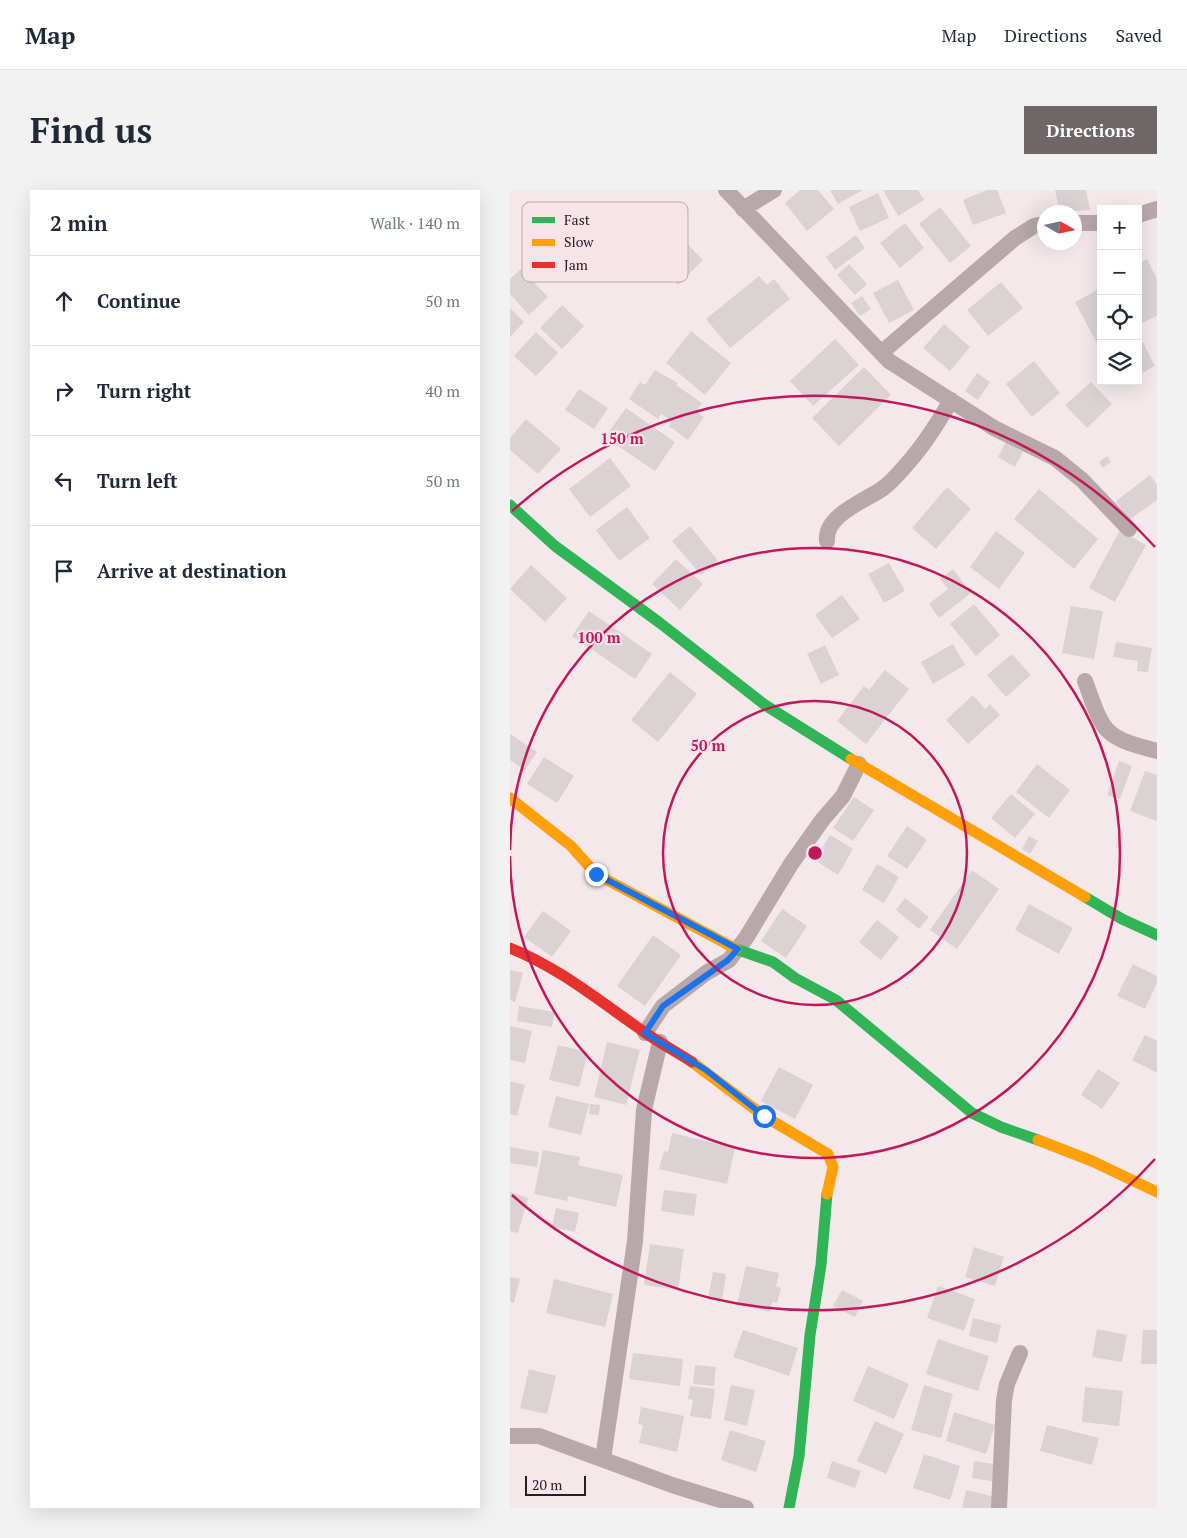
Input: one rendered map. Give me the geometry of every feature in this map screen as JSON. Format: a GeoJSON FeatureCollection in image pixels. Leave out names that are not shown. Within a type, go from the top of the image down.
{"type":"FeatureCollection","features":[{"type":"Feature","properties":{"kind":"street"},"geometry":{"type":"LineString","coordinates":[[726,190],[889,361],[994,428],[1055,458],[1082,480],[1129,528]]}},
{"type":"Feature","properties":{"kind":"street"},"geometry":{"type":"LineString","coordinates":[[743,209],[774,190]]}},
{"type":"Feature","properties":{"kind":"street"},"geometry":{"type":"LineString","coordinates":[[1142,214],[1157,209]]}},
{"type":"Feature","properties":{"kind":"street"},"geometry":{"type":"LineString","coordinates":[[1082,223],[1097,223]]}},
{"type":"Feature","properties":{"kind":"street"},"geometry":{"type":"LineString","coordinates":[[881,353],[1015,238],[1037,225]]}},
{"type":"Feature","properties":{"kind":"street"},"geometry":{"type":"LineString","coordinates":[[827,541],[826,532],[829,525],[861,500],[883,488],[908,464],[938,423],[951,400]]}},
{"type":"Feature","properties":{"kind":"street"},"geometry":{"type":"LineString","coordinates":[[510,505],[555,546],[660,623],[765,705],[859,764],[1122,918],[1157,934]]}},
{"type":"Feature","properties":{"kind":"street"},"geometry":{"type":"LineString","coordinates":[[1085,681],[1100,724],[1112,735],[1127,743],[1157,751]]}},
{"type":"Feature","properties":{"kind":"street"},"geometry":{"type":"LineString","coordinates":[[645,1033],[663,1006],[728,960],[738,949],[822,819],[843,796],[859,764]]}},
{"type":"Feature","properties":{"kind":"street"},"geometry":{"type":"LineString","coordinates":[[510,798],[571,846],[596,874],[745,954],[773,962],[795,978],[836,1000],[972,1113],[993,1126],[1041,1140],[1100,1163],[1157,1192]]}},
{"type":"Feature","properties":{"kind":"street"},"geometry":{"type":"LineString","coordinates":[[510,948],[536,958],[645,1033],[706,1070],[764,1116],[828,1154],[833,1168],[826,1198],[821,1265],[810,1335],[799,1456],[789,1508]]}},
{"type":"Feature","properties":{"kind":"street"},"geometry":{"type":"LineString","coordinates":[[603,1459],[635,1241],[644,1110],[660,1042]]}},
{"type":"Feature","properties":{"kind":"street"},"geometry":{"type":"LineString","coordinates":[[999,1508],[1004,1400],[1007,1384],[1020,1354]]}},
{"type":"Feature","properties":{"kind":"street"},"geometry":{"type":"LineString","coordinates":[[510,1436],[539,1436],[672,1485],[746,1508]]}},
{"type":"Feature","properties":{"kind":"building"},"geometry":{"type":"Polygon","coordinates":[[[800,190],[818,190],[834,209],[807,231],[785,203],[800,190]]]}},
{"type":"Feature","properties":{"kind":"building"},"geometry":{"type":"Polygon","coordinates":[[[830,190],[863,190],[838,204],[830,190]]]}},
{"type":"Feature","properties":{"kind":"building"},"geometry":{"type":"Polygon","coordinates":[[[883,190],[918,190],[924,200],[898,216],[883,190]]]}},
{"type":"Feature","properties":{"kind":"building"},"geometry":{"type":"Polygon","coordinates":[[[987,190],[997,190],[1006,213],[973,225],[963,200],[987,190]]]}},
{"type":"Feature","properties":{"kind":"building"},"geometry":{"type":"Polygon","coordinates":[[[1055,190],[1086,190],[1090,210],[1082,211],[1082,205],[1058,205],[1055,190]]]}},
{"type":"Feature","properties":{"kind":"building"},"geometry":{"type":"Polygon","coordinates":[[[878,193],[889,218],[860,231],[849,207],[878,193]]]}},
{"type":"Feature","properties":{"kind":"building"},"geometry":{"type":"Polygon","coordinates":[[[940,207],[971,246],[950,263],[919,224],[940,207]]]}},
{"type":"Feature","properties":{"kind":"building"},"geometry":{"type":"Polygon","coordinates":[[[905,223],[924,248],[900,268],[880,243],[905,223]]]}},
{"type":"Feature","properties":{"kind":"building"},"geometry":{"type":"Polygon","coordinates":[[[856,235],[865,248],[835,270],[826,257],[856,235]]]}},
{"type":"Feature","properties":{"kind":"building"},"geometry":{"type":"Polygon","coordinates":[[[688,245],[703,260],[688,275],[688,245]]]}},
{"type":"Feature","properties":{"kind":"building"},"geometry":{"type":"Polygon","coordinates":[[[1147,259],[1157,279],[1157,316],[1142,323],[1142,295],[1142,262],[1147,259]]]}},
{"type":"Feature","properties":{"kind":"building"},"geometry":{"type":"Polygon","coordinates":[[[849,264],[867,284],[855,295],[837,275],[849,264]]]}},
{"type":"Feature","properties":{"kind":"building"},"geometry":{"type":"Polygon","coordinates":[[[521,269],[522,282],[534,282],[548,297],[529,315],[510,294],[510,279],[521,269]]]}},
{"type":"Feature","properties":{"kind":"building"},"geometry":{"type":"Polygon","coordinates":[[[759,276],[767,285],[774,279],[790,299],[730,348],[706,319],[759,276]]]}},
{"type":"Feature","properties":{"kind":"building"},"geometry":{"type":"Polygon","coordinates":[[[898,280],[914,310],[889,323],[873,293],[898,280]]]}},
{"type":"Feature","properties":{"kind":"building"},"geometry":{"type":"Polygon","coordinates":[[[1001,282],[1023,308],[988,336],[967,310],[1001,282]]]}},
{"type":"Feature","properties":{"kind":"building"},"geometry":{"type":"Polygon","coordinates":[[[1097,290],[1097,343],[1075,302],[1097,290]]]}},
{"type":"Feature","properties":{"kind":"building"},"geometry":{"type":"Polygon","coordinates":[[[862,296],[871,309],[860,316],[851,303],[862,296]]]}},
{"type":"Feature","properties":{"kind":"building"},"geometry":{"type":"Polygon","coordinates":[[[562,305],[584,326],[562,349],[540,328],[562,305]]]}},
{"type":"Feature","properties":{"kind":"building"},"geometry":{"type":"Polygon","coordinates":[[[510,308],[524,322],[510,337],[510,308]]]}},
{"type":"Feature","properties":{"kind":"building"},"geometry":{"type":"Polygon","coordinates":[[[944,324],[970,347],[950,371],[923,348],[944,324]]]}},
{"type":"Feature","properties":{"kind":"building"},"geometry":{"type":"Polygon","coordinates":[[[691,331],[731,363],[705,395],[666,363],[691,331]]]}},
{"type":"Feature","properties":{"kind":"building"},"geometry":{"type":"Polygon","coordinates":[[[536,332],[558,353],[536,376],[514,356],[536,332]]]}},
{"type":"Feature","properties":{"kind":"building"},"geometry":{"type":"Polygon","coordinates":[[[835,339],[859,365],[813,406],[790,381],[835,339]]]}},
{"type":"Feature","properties":{"kind":"building"},"geometry":{"type":"Polygon","coordinates":[[[1142,341],[1155,366],[1142,373],[1142,341]]]}},
{"type":"Feature","properties":{"kind":"building"},"geometry":{"type":"Polygon","coordinates":[[[1034,361],[1060,393],[1032,417],[1006,384],[1034,361]]]}},
{"type":"Feature","properties":{"kind":"building"},"geometry":{"type":"Polygon","coordinates":[[[864,367],[891,395],[839,446],[812,418],[864,367]]]}},
{"type":"Feature","properties":{"kind":"building"},"geometry":{"type":"Polygon","coordinates":[[[655,370],[678,383],[676,385],[702,403],[696,412],[704,417],[688,440],[669,426],[672,421],[661,414],[658,419],[629,399],[640,382],[645,385],[655,370]]]}},
{"type":"Feature","properties":{"kind":"building"},"geometry":{"type":"Polygon","coordinates":[[[977,373],[990,382],[978,400],[965,391],[977,373]]]}},
{"type":"Feature","properties":{"kind":"building"},"geometry":{"type":"Polygon","coordinates":[[[1091,382],[1112,404],[1087,428],[1065,405],[1091,382]]]}},
{"type":"Feature","properties":{"kind":"building"},"geometry":{"type":"Polygon","coordinates":[[[579,389],[608,408],[594,429],[565,410],[579,389]]]}},
{"type":"Feature","properties":{"kind":"building"},"geometry":{"type":"Polygon","coordinates":[[[626,408],[675,442],[655,471],[605,437],[626,408]]]}},
{"type":"Feature","properties":{"kind":"building"},"geometry":{"type":"Polygon","coordinates":[[[526,419],[561,449],[538,474],[510,450],[510,438],[526,419]]]}},
{"type":"Feature","properties":{"kind":"building"},"geometry":{"type":"Polygon","coordinates":[[[1006,442],[1023,452],[1015,467],[998,457],[1006,442]]]}},
{"type":"Feature","properties":{"kind":"building"},"geometry":{"type":"Polygon","coordinates":[[[1107,456],[1111,462],[1103,468],[1099,462],[1107,456]]]}},
{"type":"Feature","properties":{"kind":"building"},"geometry":{"type":"Polygon","coordinates":[[[610,458],[631,486],[590,517],[569,489],[610,458]]]}},
{"type":"Feature","properties":{"kind":"building"},"geometry":{"type":"Polygon","coordinates":[[[1150,475],[1157,485],[1157,500],[1129,520],[1116,501],[1150,475]]]}},
{"type":"Feature","properties":{"kind":"building"},"geometry":{"type":"Polygon","coordinates":[[[947,487],[971,509],[936,549],[912,528],[947,487]]]}},
{"type":"Feature","properties":{"kind":"building"},"geometry":{"type":"Polygon","coordinates":[[[1039,489],[1098,539],[1074,569],[1014,519],[1039,489]]]}},
{"type":"Feature","properties":{"kind":"building"},"geometry":{"type":"Polygon","coordinates":[[[627,507],[650,538],[619,561],[596,530],[627,507]]]}},
{"type":"Feature","properties":{"kind":"building"},"geometry":{"type":"Polygon","coordinates":[[[690,526],[718,561],[701,575],[672,541],[690,526]]]}},
{"type":"Feature","properties":{"kind":"building"},"geometry":{"type":"Polygon","coordinates":[[[1120,530],[1146,545],[1115,602],[1089,588],[1120,530]]]}},
{"type":"Feature","properties":{"kind":"building"},"geometry":{"type":"Polygon","coordinates":[[[996,531],[1025,553],[999,589],[970,567],[996,531]]]}},
{"type":"Feature","properties":{"kind":"building"},"geometry":{"type":"Polygon","coordinates":[[[676,559],[703,584],[680,610],[652,584],[676,559]]]}},
{"type":"Feature","properties":{"kind":"building"},"geometry":{"type":"Polygon","coordinates":[[[889,563],[905,591],[884,603],[868,574],[889,563]]]}},
{"type":"Feature","properties":{"kind":"building"},"geometry":{"type":"Polygon","coordinates":[[[531,565],[567,598],[545,622],[510,589],[531,565]]]}},
{"type":"Feature","properties":{"kind":"building"},"geometry":{"type":"Polygon","coordinates":[[[953,569],[971,593],[939,618],[929,604],[948,589],[940,579],[953,569]]]}},
{"type":"Feature","properties":{"kind":"building"},"geometry":{"type":"Polygon","coordinates":[[[842,595],[860,619],[832,638],[815,615],[842,595]]]}},
{"type":"Feature","properties":{"kind":"building"},"geometry":{"type":"Polygon","coordinates":[[[974,604],[1000,635],[976,656],[950,624],[974,604]]]}},
{"type":"Feature","properties":{"kind":"building"},"geometry":{"type":"Polygon","coordinates":[[[1071,606],[1103,611],[1094,659],[1062,653],[1071,606]]]}},
{"type":"Feature","properties":{"kind":"building"},"geometry":{"type":"Polygon","coordinates":[[[589,611],[652,654],[635,679],[572,636],[589,611]]]}},
{"type":"Feature","properties":{"kind":"building"},"geometry":{"type":"Polygon","coordinates":[[[1116,642],[1152,648],[1148,672],[1137,671],[1138,661],[1113,657],[1116,642]]]}},
{"type":"Feature","properties":{"kind":"building"},"geometry":{"type":"Polygon","coordinates":[[[953,644],[965,665],[933,684],[921,662],[953,644]]]}},
{"type":"Feature","properties":{"kind":"building"},"geometry":{"type":"Polygon","coordinates":[[[825,645],[839,675],[821,684],[807,654],[825,645]]]}},
{"type":"Feature","properties":{"kind":"building"},"geometry":{"type":"Polygon","coordinates":[[[1012,654],[1031,675],[1006,697],[987,675],[1012,654]]]}},
{"type":"Feature","properties":{"kind":"building"},"geometry":{"type":"Polygon","coordinates":[[[885,670],[909,689],[866,744],[837,721],[864,686],[869,690],[885,670]]]}},
{"type":"Feature","properties":{"kind":"building"},"geometry":{"type":"Polygon","coordinates":[[[670,672],[697,694],[658,742],[631,720],[670,672]]]}},
{"type":"Feature","properties":{"kind":"building"},"geometry":{"type":"Polygon","coordinates":[[[973,695],[985,709],[990,704],[1000,715],[968,744],[946,720],[973,695]]]}},
{"type":"Feature","properties":{"kind":"building"},"geometry":{"type":"Polygon","coordinates":[[[510,734],[537,752],[525,770],[510,760],[510,734]]]}},
{"type":"Feature","properties":{"kind":"building"},"geometry":{"type":"Polygon","coordinates":[[[544,757],[574,776],[557,803],[527,784],[544,757]]]}},
{"type":"Feature","properties":{"kind":"building"},"geometry":{"type":"Polygon","coordinates":[[[1119,761],[1132,766],[1120,799],[1107,795],[1119,761]]]}},
{"type":"Feature","properties":{"kind":"building"},"geometry":{"type":"Polygon","coordinates":[[[1037,764],[1070,790],[1049,818],[1016,792],[1037,764]]]}},
{"type":"Feature","properties":{"kind":"building"},"geometry":{"type":"Polygon","coordinates":[[[1145,771],[1157,775],[1157,821],[1130,811],[1145,771]]]}},
{"type":"Feature","properties":{"kind":"building"},"geometry":{"type":"Polygon","coordinates":[[[1011,794],[1035,814],[1015,838],[991,818],[1011,794]]]}},
{"type":"Feature","properties":{"kind":"building"},"geometry":{"type":"Polygon","coordinates":[[[854,797],[874,810],[853,841],[833,828],[854,797]]]}},
{"type":"Feature","properties":{"kind":"building"},"geometry":{"type":"Polygon","coordinates":[[[907,826],[927,840],[907,869],[887,856],[907,826]]]}},
{"type":"Feature","properties":{"kind":"building"},"geometry":{"type":"Polygon","coordinates":[[[830,835],[853,849],[838,875],[815,860],[830,835]]]}},
{"type":"Feature","properties":{"kind":"building"},"geometry":{"type":"Polygon","coordinates":[[[1029,836],[1038,841],[1030,854],[1022,849],[1029,836]]]}},
{"type":"Feature","properties":{"kind":"building"},"geometry":{"type":"Polygon","coordinates":[[[877,864],[899,877],[884,903],[862,890],[877,864]]]}},
{"type":"Feature","properties":{"kind":"building"},"geometry":{"type":"Polygon","coordinates":[[[972,870],[999,889],[957,949],[930,930],[972,870]]]}},
{"type":"Feature","properties":{"kind":"building"},"geometry":{"type":"Polygon","coordinates":[[[905,898],[929,917],[919,929],[896,910],[905,898]]]}},
{"type":"Feature","properties":{"kind":"building"},"geometry":{"type":"Polygon","coordinates":[[[1029,904],[1073,928],[1059,954],[1015,930],[1029,904]]]}},
{"type":"Feature","properties":{"kind":"building"},"geometry":{"type":"Polygon","coordinates":[[[782,909],[807,926],[786,958],[761,941],[782,909]]]}},
{"type":"Feature","properties":{"kind":"building"},"geometry":{"type":"Polygon","coordinates":[[[543,911],[571,931],[552,957],[524,937],[543,911]]]}},
{"type":"Feature","properties":{"kind":"building"},"geometry":{"type":"Polygon","coordinates":[[[877,920],[899,937],[881,960],[859,942],[877,920]]]}},
{"type":"Feature","properties":{"kind":"building"},"geometry":{"type":"Polygon","coordinates":[[[653,935],[681,955],[645,1006],[617,986],[653,935]]]}},
{"type":"Feature","properties":{"kind":"building"},"geometry":{"type":"Polygon","coordinates":[[[1133,964],[1157,976],[1157,983],[1145,1009],[1117,996],[1133,964]]]}},
{"type":"Feature","properties":{"kind":"building"},"geometry":{"type":"Polygon","coordinates":[[[510,970],[523,973],[515,1002],[510,1000],[510,970]]]}},
{"type":"Feature","properties":{"kind":"building"},"geometry":{"type":"Polygon","coordinates":[[[519,1006],[555,1012],[552,1027],[517,1021],[519,1006]]]}},
{"type":"Feature","properties":{"kind":"building"},"geometry":{"type":"Polygon","coordinates":[[[510,1026],[532,1031],[525,1063],[510,1060],[510,1026]]]}},
{"type":"Feature","properties":{"kind":"building"},"geometry":{"type":"Polygon","coordinates":[[[1145,1035],[1157,1041],[1157,1073],[1132,1060],[1145,1035]]]}},
{"type":"Feature","properties":{"kind":"building"},"geometry":{"type":"Polygon","coordinates":[[[607,1042],[640,1050],[626,1105],[594,1097],[607,1042]]]}},
{"type":"Feature","properties":{"kind":"building"},"geometry":{"type":"Polygon","coordinates":[[[558,1045],[588,1052],[579,1087],[549,1080],[558,1045]]]}},
{"type":"Feature","properties":{"kind":"building"},"geometry":{"type":"Polygon","coordinates":[[[779,1067],[813,1085],[795,1119],[761,1101],[779,1067]]]}},
{"type":"Feature","properties":{"kind":"building"},"geometry":{"type":"Polygon","coordinates":[[[1098,1069],[1120,1083],[1102,1109],[1081,1095],[1098,1069]]]}},
{"type":"Feature","properties":{"kind":"building"},"geometry":{"type":"Polygon","coordinates":[[[510,1081],[525,1085],[517,1116],[510,1114],[510,1081]]]}},
{"type":"Feature","properties":{"kind":"building"},"geometry":{"type":"Polygon","coordinates":[[[556,1096],[589,1104],[581,1135],[548,1127],[556,1096]]]}},
{"type":"Feature","properties":{"kind":"building"},"geometry":{"type":"Polygon","coordinates":[[[590,1104],[600,1105],[599,1115],[589,1114],[590,1104]]]}},
{"type":"Feature","properties":{"kind":"building"},"geometry":{"type":"Polygon","coordinates":[[[672,1133],[735,1148],[727,1184],[659,1169],[664,1151],[668,1152],[672,1133]]]}},
{"type":"Feature","properties":{"kind":"building"},"geometry":{"type":"Polygon","coordinates":[[[510,1147],[539,1152],[537,1167],[510,1163],[510,1147]]]}},
{"type":"Feature","properties":{"kind":"building"},"geometry":{"type":"Polygon","coordinates":[[[543,1150],[580,1157],[578,1165],[623,1175],[616,1207],[568,1196],[567,1201],[534,1194],[543,1150]]]}},
{"type":"Feature","properties":{"kind":"building"},"geometry":{"type":"Polygon","coordinates":[[[664,1190],[697,1194],[694,1216],[661,1211],[664,1190]]]}},
{"type":"Feature","properties":{"kind":"building"},"geometry":{"type":"Polygon","coordinates":[[[510,1192],[528,1198],[518,1233],[510,1231],[510,1192]]]}},
{"type":"Feature","properties":{"kind":"building"},"geometry":{"type":"Polygon","coordinates":[[[556,1208],[579,1213],[575,1232],[552,1227],[556,1208]]]}},
{"type":"Feature","properties":{"kind":"building"},"geometry":{"type":"Polygon","coordinates":[[[650,1244],[684,1249],[678,1290],[644,1285],[650,1244]]]}},
{"type":"Feature","properties":{"kind":"building"},"geometry":{"type":"Polygon","coordinates":[[[974,1247],[1004,1257],[995,1286],[965,1277],[974,1247]]]}},
{"type":"Feature","properties":{"kind":"building"},"geometry":{"type":"Polygon","coordinates":[[[746,1266],[779,1273],[776,1286],[781,1288],[777,1303],[772,1302],[770,1312],[737,1304],[746,1266]]]}},
{"type":"Feature","properties":{"kind":"building"},"geometry":{"type":"Polygon","coordinates":[[[713,1272],[726,1274],[722,1301],[708,1299],[713,1272]]]}},
{"type":"Feature","properties":{"kind":"building"},"geometry":{"type":"Polygon","coordinates":[[[510,1277],[520,1279],[514,1303],[510,1302],[510,1277]]]}},
{"type":"Feature","properties":{"kind":"building"},"geometry":{"type":"Polygon","coordinates":[[[554,1279],[613,1294],[605,1327],[546,1313],[554,1279]]]}},
{"type":"Feature","properties":{"kind":"building"},"geometry":{"type":"Polygon","coordinates":[[[938,1286],[975,1299],[964,1331],[927,1318],[938,1286]]]}},
{"type":"Feature","properties":{"kind":"building"},"geometry":{"type":"Polygon","coordinates":[[[842,1290],[863,1301],[855,1317],[833,1306],[842,1290]]]}},
{"type":"Feature","properties":{"kind":"building"},"geometry":{"type":"Polygon","coordinates":[[[973,1318],[1001,1325],[997,1343],[969,1336],[973,1318]]]}},
{"type":"Feature","properties":{"kind":"building"},"geometry":{"type":"Polygon","coordinates":[[[1097,1329],[1127,1335],[1122,1362],[1092,1357],[1097,1329]]]}},
{"type":"Feature","properties":{"kind":"building"},"geometry":{"type":"Polygon","coordinates":[[[743,1330],[798,1348],[789,1376],[733,1357],[743,1330]]]}},
{"type":"Feature","properties":{"kind":"building"},"geometry":{"type":"Polygon","coordinates":[[[1143,1330],[1157,1330],[1157,1364],[1141,1364],[1143,1330]]]}},
{"type":"Feature","properties":{"kind":"building"},"geometry":{"type":"Polygon","coordinates":[[[938,1339],[989,1356],[978,1391],[926,1374],[938,1339]]]}},
{"type":"Feature","properties":{"kind":"building"},"geometry":{"type":"Polygon","coordinates":[[[633,1353],[683,1359],[680,1386],[629,1379],[633,1353]]]}},
{"type":"Feature","properties":{"kind":"building"},"geometry":{"type":"Polygon","coordinates":[[[695,1365],[716,1367],[714,1386],[693,1384],[695,1365]]]}},
{"type":"Feature","properties":{"kind":"building"},"geometry":{"type":"Polygon","coordinates":[[[868,1366],[909,1384],[894,1419],[853,1401],[868,1366]]]}},
{"type":"Feature","properties":{"kind":"building"},"geometry":{"type":"Polygon","coordinates":[[[529,1369],[556,1376],[547,1414],[520,1408],[529,1369]]]}},
{"type":"Feature","properties":{"kind":"building"},"geometry":{"type":"Polygon","coordinates":[[[731,1385],[755,1390],[747,1426],[724,1420],[731,1385]]]}},
{"type":"Feature","properties":{"kind":"building"},"geometry":{"type":"Polygon","coordinates":[[[924,1385],[953,1394],[941,1438],[911,1430],[924,1385]]]}},
{"type":"Feature","properties":{"kind":"building"},"geometry":{"type":"Polygon","coordinates":[[[690,1386],[715,1389],[711,1419],[690,1416],[693,1400],[688,1399],[690,1386]]]}},
{"type":"Feature","properties":{"kind":"building"},"geometry":{"type":"Polygon","coordinates":[[[1085,1387],[1123,1391],[1119,1426],[1082,1422],[1085,1387]]]}},
{"type":"Feature","properties":{"kind":"building"},"geometry":{"type":"Polygon","coordinates":[[[641,1407],[684,1416],[677,1452],[639,1443],[643,1425],[638,1424],[641,1407]]]}},
{"type":"Feature","properties":{"kind":"building"},"geometry":{"type":"Polygon","coordinates":[[[954,1412],[995,1425],[986,1454],[946,1441],[954,1412]]]}},
{"type":"Feature","properties":{"kind":"building"},"geometry":{"type":"Polygon","coordinates":[[[875,1421],[904,1434],[886,1474],[857,1461],[875,1421]]]}},
{"type":"Feature","properties":{"kind":"building"},"geometry":{"type":"Polygon","coordinates":[[[1047,1425],[1099,1438],[1092,1465],[1040,1451],[1047,1425]]]}},
{"type":"Feature","properties":{"kind":"building"},"geometry":{"type":"Polygon","coordinates":[[[730,1430],[766,1441],[756,1472],[721,1460],[730,1430]]]}},
{"type":"Feature","properties":{"kind":"building"},"geometry":{"type":"Polygon","coordinates":[[[924,1454],[960,1466],[950,1500],[913,1488],[924,1454]]]}},
{"type":"Feature","properties":{"kind":"building"},"geometry":{"type":"Polygon","coordinates":[[[832,1461],[861,1471],[855,1488],[827,1478],[832,1461]]]}},
{"type":"Feature","properties":{"kind":"building"},"geometry":{"type":"Polygon","coordinates":[[[974,1461],[1000,1465],[997,1482],[972,1478],[974,1461]]]}},
{"type":"Feature","properties":{"kind":"building"},"geometry":{"type":"Polygon","coordinates":[[[966,1490],[995,1497],[993,1508],[962,1508],[966,1490]]]}},
{"type":"Feature","properties":{"kind":"traffic: fast"},"geometry":{"type":"LineString","coordinates":[[510,505],[555,546],[660,623],[765,705],[851,759]]}},
{"type":"Feature","properties":{"kind":"traffic: fast"},"geometry":{"type":"LineString","coordinates":[[1085,897],[1122,919],[1157,935]]}},
{"type":"Feature","properties":{"kind":"traffic: fast"},"geometry":{"type":"LineString","coordinates":[[736,949],[773,962],[795,978],[836,1000],[972,1113],[1001,1127],[1038,1140]]}},
{"type":"Feature","properties":{"kind":"traffic: fast"},"geometry":{"type":"LineString","coordinates":[[789,1508],[799,1456],[810,1335],[821,1265],[827,1194]]}},
{"type":"Feature","properties":{"kind":"traffic: slow"},"geometry":{"type":"LineString","coordinates":[[851,759],[1085,897]]}},
{"type":"Feature","properties":{"kind":"traffic: slow"},"geometry":{"type":"LineString","coordinates":[[510,798],[571,846],[596,874],[736,949]]}},
{"type":"Feature","properties":{"kind":"traffic: slow"},"geometry":{"type":"LineString","coordinates":[[692,1062],[764,1116],[828,1154],[833,1167],[827,1194]]}},
{"type":"Feature","properties":{"kind":"traffic: slow"},"geometry":{"type":"LineString","coordinates":[[1038,1140],[1092,1161],[1157,1192]]}},
{"type":"Feature","properties":{"kind":"traffic: jam"},"geometry":{"type":"LineString","coordinates":[[510,948],[561,974],[652,1038],[692,1062]]}},
{"type":"Feature","properties":{"kind":"route"},"geometry":{"type":"LineString","coordinates":[[596,874],[738,949],[728,960],[663,1006],[645,1033],[706,1070],[764,1116]]}}]}
